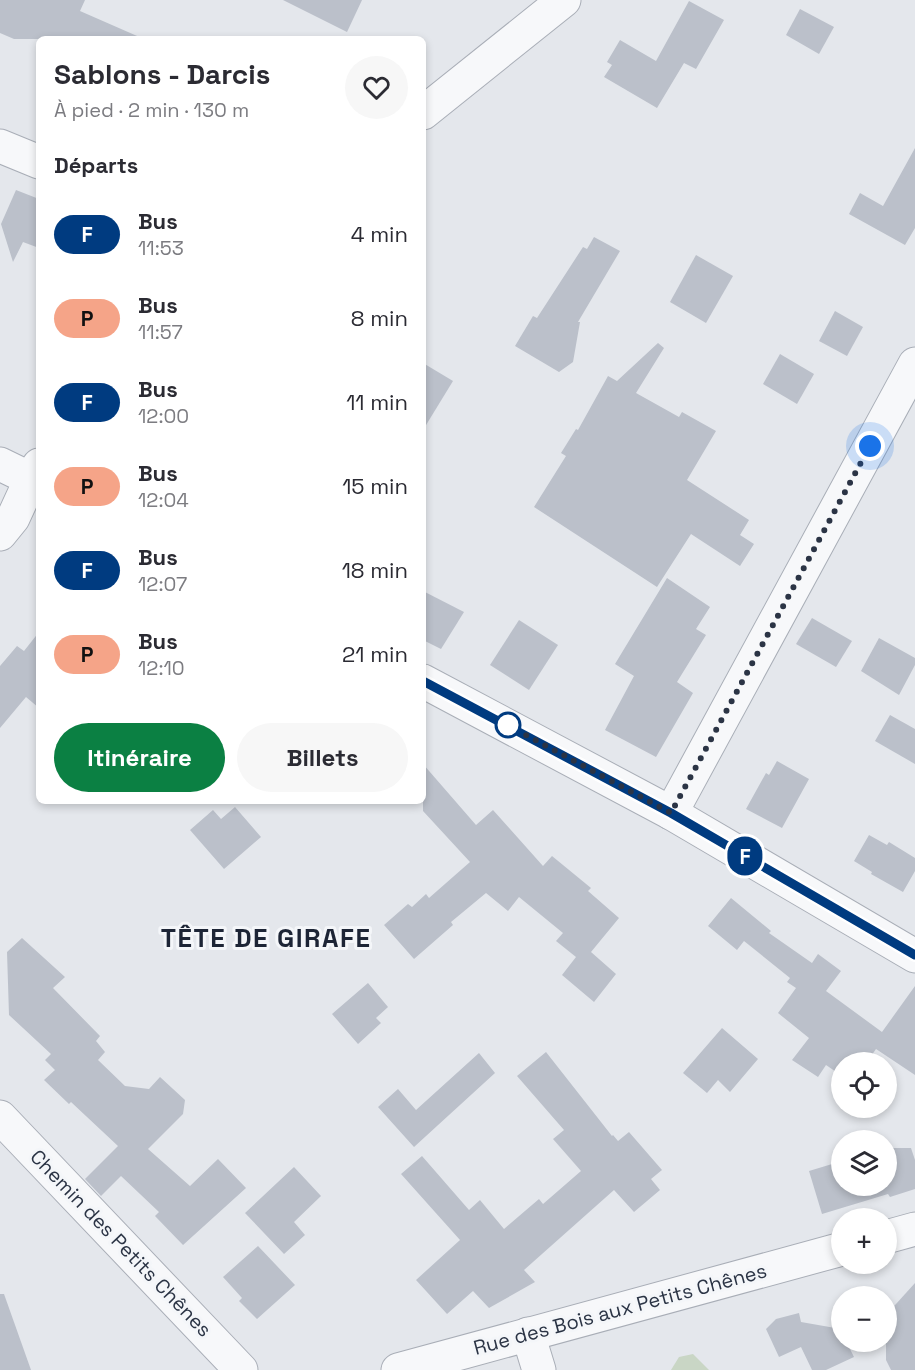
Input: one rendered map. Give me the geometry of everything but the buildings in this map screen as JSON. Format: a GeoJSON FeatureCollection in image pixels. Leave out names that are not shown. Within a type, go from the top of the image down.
{"type":"FeatureCollection","features":[{"type":"Feature","properties":{"kind":"street"},"geometry":{"type":"LineString","coordinates":[[426,111],[564,0]]}},
{"type":"Feature","properties":{"kind":"street"},"geometry":{"type":"LineString","coordinates":[[0,146],[36,161]]}},
{"type":"Feature","properties":{"kind":"street"},"geometry":{"type":"LineString","coordinates":[[671,813],[915,364]]}},
{"type":"Feature","properties":{"kind":"street"},"geometry":{"type":"LineString","coordinates":[[0,464],[36,476],[13,518],[0,534]]}},
{"type":"Feature","properties":{"kind":"street"},"geometry":{"type":"LineString","coordinates":[[426,683],[671,813],[915,956]]}},
{"type":"Feature","properties":{"kind":"street","name":"Chemin des Petits Chênes"},"geometry":{"type":"LineString","coordinates":[[0,1117],[242,1370]]}},
{"type":"Feature","properties":{"kind":"street"},"geometry":{"type":"LineString","coordinates":[[897,1234],[915,1229]]}},
{"type":"Feature","properties":{"kind":"street","name":"Rue des Bois aux Petits Chênes"},"geometry":{"type":"LineString","coordinates":[[398,1370],[831,1252]]}},
{"type":"Feature","properties":{"kind":"street"},"geometry":{"type":"LineString","coordinates":[[528,1334],[539,1370]]}},
{"type":"Feature","properties":{"kind":"green space"},"geometry":{"type":"Polygon","coordinates":[[[693,1354],[709,1370],[671,1370],[679,1357],[693,1354]]]}},
{"type":"Feature","properties":{"kind":"bus line","name":"F"},"geometry":{"type":"LineString","coordinates":[[426,683],[671,813],[915,955]]}},
{"type":"Feature","properties":{"kind":"district","name":"TÊTE DE GIRAFE"},"geometry":{"type":"Point","coordinates":[266,938]}},
{"type":"Feature","properties":{"kind":"route"},"geometry":{"type":"LineString","coordinates":[[508,725],[498,720],[671,813],[870,446]]}}]}
